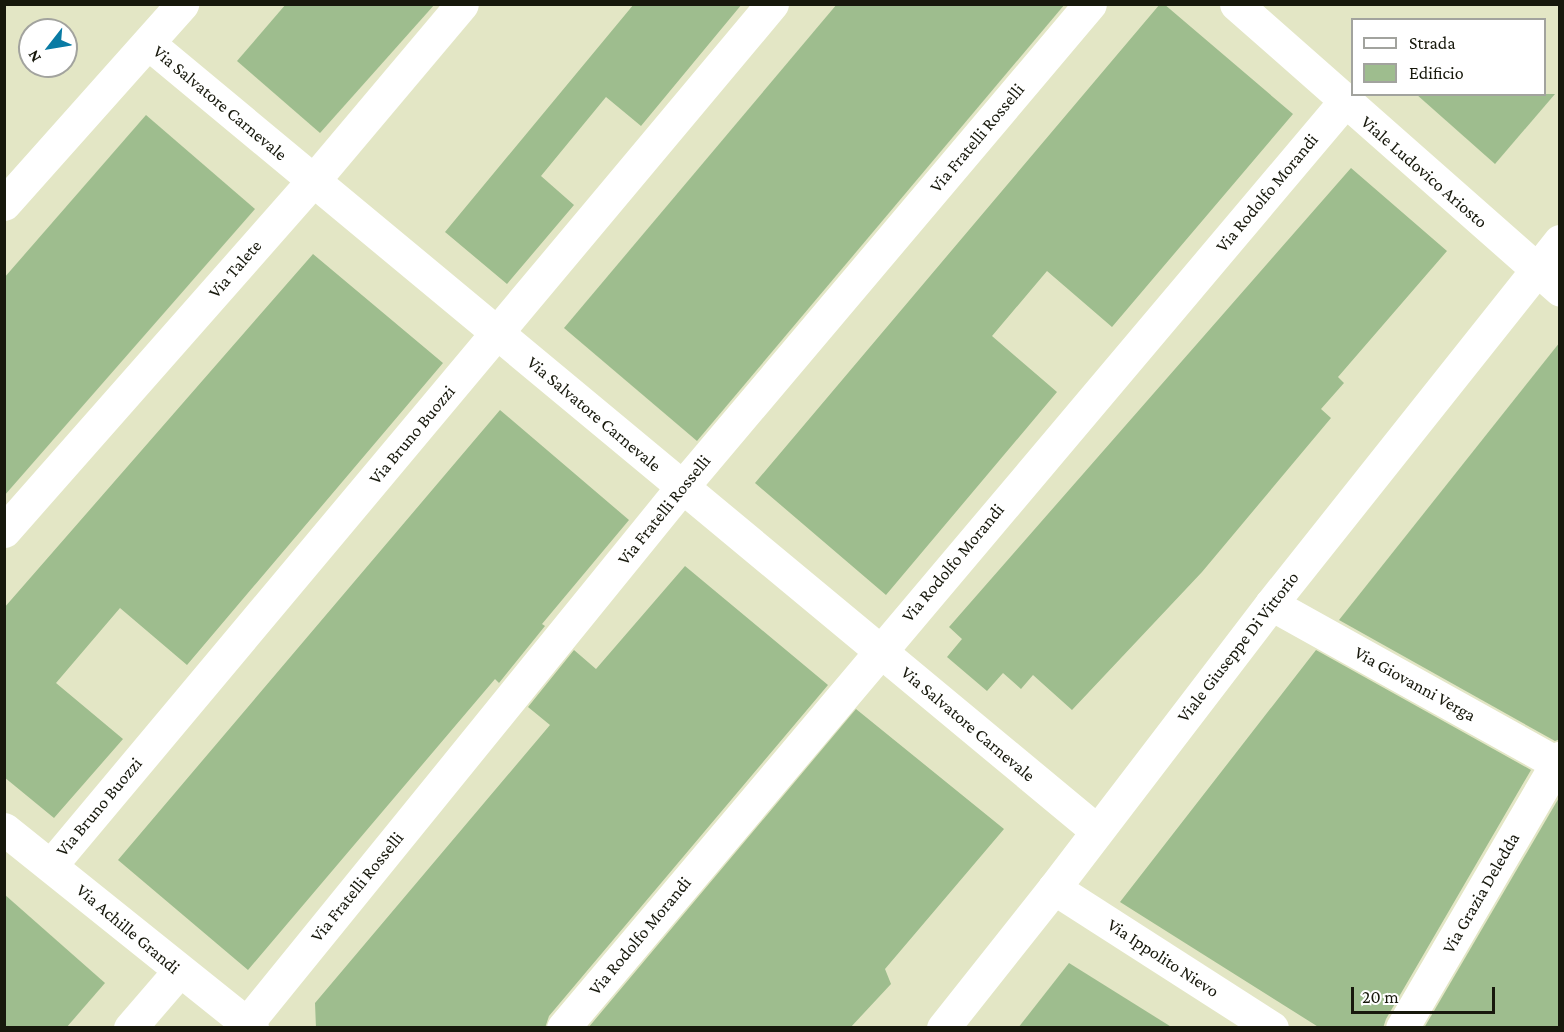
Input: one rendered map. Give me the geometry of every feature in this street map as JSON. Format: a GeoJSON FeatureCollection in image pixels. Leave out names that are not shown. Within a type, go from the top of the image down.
{"type":"FeatureCollection","features":[{"type":"Feature","properties":{"kind":"street"},"geometry":{"type":"LineString","coordinates":[[4,204],[182,4]]}},
{"type":"Feature","properties":{"kind":"street","name":"Via Talete"},"geometry":{"type":"LineString","coordinates":[[4,531],[313,180],[462,4]]}},
{"type":"Feature","properties":{"kind":"street","name":"Via Bruno Buozzi"},"geometry":{"type":"LineString","coordinates":[[51,865],[772,4]]}},
{"type":"Feature","properties":{"kind":"street","name":"Via Fratelli Rosselli"},"geometry":{"type":"LineString","coordinates":[[249,1025],[682,487],[1090,4]]}},
{"type":"Feature","properties":{"kind":"street","name":"Viale Ludovico Ariosto"},"geometry":{"type":"LineString","coordinates":[[1236,4],[1560,290]]}},
{"type":"Feature","properties":{"kind":"street","name":"Via Salvatore Carnevale"},"geometry":{"type":"LineString","coordinates":[[148,43],[1096,830]]}},
{"type":"Feature","properties":{"kind":"street","name":"Via Rodolfo Morandi"},"geometry":{"type":"LineString","coordinates":[[563,1028],[879,650],[1344,101]]}},
{"type":"Feature","properties":{"kind":"street","name":"Viale Giuseppe Di Vittorio"},"geometry":{"type":"LineString","coordinates":[[943,1028],[1054,888],[1096,830],[1271,604],[1535,269],[1560,241]]}},
{"type":"Feature","properties":{"kind":"street","name":"Via Giovanni Verga"},"geometry":{"type":"LineString","coordinates":[[1271,604],[1558,762]]}},
{"type":"Feature","properties":{"kind":"street","name":"Via Grazia Deledda"},"geometry":{"type":"LineString","coordinates":[[1402,1028],[1558,762]]}},
{"type":"Feature","properties":{"kind":"street","name":"Via Achille Grandi"},"geometry":{"type":"LineString","coordinates":[[5,829],[249,1025]]}},
{"type":"Feature","properties":{"kind":"street","name":"Via Ippolito Nievo"},"geometry":{"type":"LineString","coordinates":[[1054,888],[1272,1028]]}},
{"type":"Feature","properties":{"kind":"street"},"geometry":{"type":"LineString","coordinates":[[130,1028],[179,971]]}},
{"type":"Feature","properties":{"kind":"building"},"geometry":{"type":"Polygon","coordinates":[[[286,4],[435,4],[320,133],[237,61],[286,4]]]}},
{"type":"Feature","properties":{"kind":"building"},"geometry":{"type":"Polygon","coordinates":[[[634,4],[742,4],[641,126],[606,97],[541,176],[574,205],[507,284],[445,232],[634,4]]]}},
{"type":"Feature","properties":{"kind":"building"},"geometry":{"type":"Polygon","coordinates":[[[837,4],[1065,4],[697,441],[564,328],[837,4]]]}},
{"type":"Feature","properties":{"kind":"building"},"geometry":{"type":"Polygon","coordinates":[[[1160,4],[1164,4],[1293,114],[1112,327],[1047,271],[992,336],[1057,392],[886,595],[755,483],[1160,4]]]}},
{"type":"Feature","properties":{"kind":"building"},"geometry":{"type":"Polygon","coordinates":[[[1546,94],[1555,94],[1495,164],[1418,96],[1546,96],[1546,94]]]}},
{"type":"Feature","properties":{"kind":"building"},"geometry":{"type":"Polygon","coordinates":[[[146,115],[255,209],[4,496],[4,278],[146,115]]]}},
{"type":"Feature","properties":{"kind":"building"},"geometry":{"type":"Polygon","coordinates":[[[1351,168],[1447,251],[1338,377],[1344,383],[1321,409],[1331,418],[1202,572],[1072,710],[1033,675],[1021,689],[1003,673],[987,691],[947,657],[962,639],[949,627],[1351,168]]]}},
{"type":"Feature","properties":{"kind":"building"},"geometry":{"type":"Polygon","coordinates":[[[313,254],[443,363],[187,665],[120,608],[56,683],[123,739],[54,818],[4,777],[4,608],[313,254]]]}},
{"type":"Feature","properties":{"kind":"building"},"geometry":{"type":"Polygon","coordinates":[[[1560,342],[1560,739],[1555,741],[1339,620],[1560,342]]]}},
{"type":"Feature","properties":{"kind":"building"},"geometry":{"type":"Polygon","coordinates":[[[500,410],[629,520],[542,624],[545,626],[499,683],[495,679],[248,970],[118,860],[500,410]]]}},
{"type":"Feature","properties":{"kind":"building"},"geometry":{"type":"Polygon","coordinates":[[[685,566],[828,685],[549,1016],[545,1028],[316,1028],[315,1003],[550,725],[528,707],[574,650],[596,669],[685,566]]]}},
{"type":"Feature","properties":{"kind":"building"},"geometry":{"type":"Polygon","coordinates":[[[1316,650],[1531,770],[1386,1019],[1383,1028],[1320,1028],[1120,902],[1316,650]]]}},
{"type":"Feature","properties":{"kind":"building"},"geometry":{"type":"Polygon","coordinates":[[[856,709],[1004,829],[885,969],[891,984],[850,1028],[588,1028],[856,709]]]}},
{"type":"Feature","properties":{"kind":"building"},"geometry":{"type":"Polygon","coordinates":[[[1560,796],[1560,1028],[1424,1028],[1560,796]]]}},
{"type":"Feature","properties":{"kind":"building"},"geometry":{"type":"Polygon","coordinates":[[[4,894],[105,983],[66,1028],[4,1028],[4,894]]]}},
{"type":"Feature","properties":{"kind":"building"},"geometry":{"type":"Polygon","coordinates":[[[1069,963],[1173,1028],[1018,1028],[1069,963]]]}}]}
